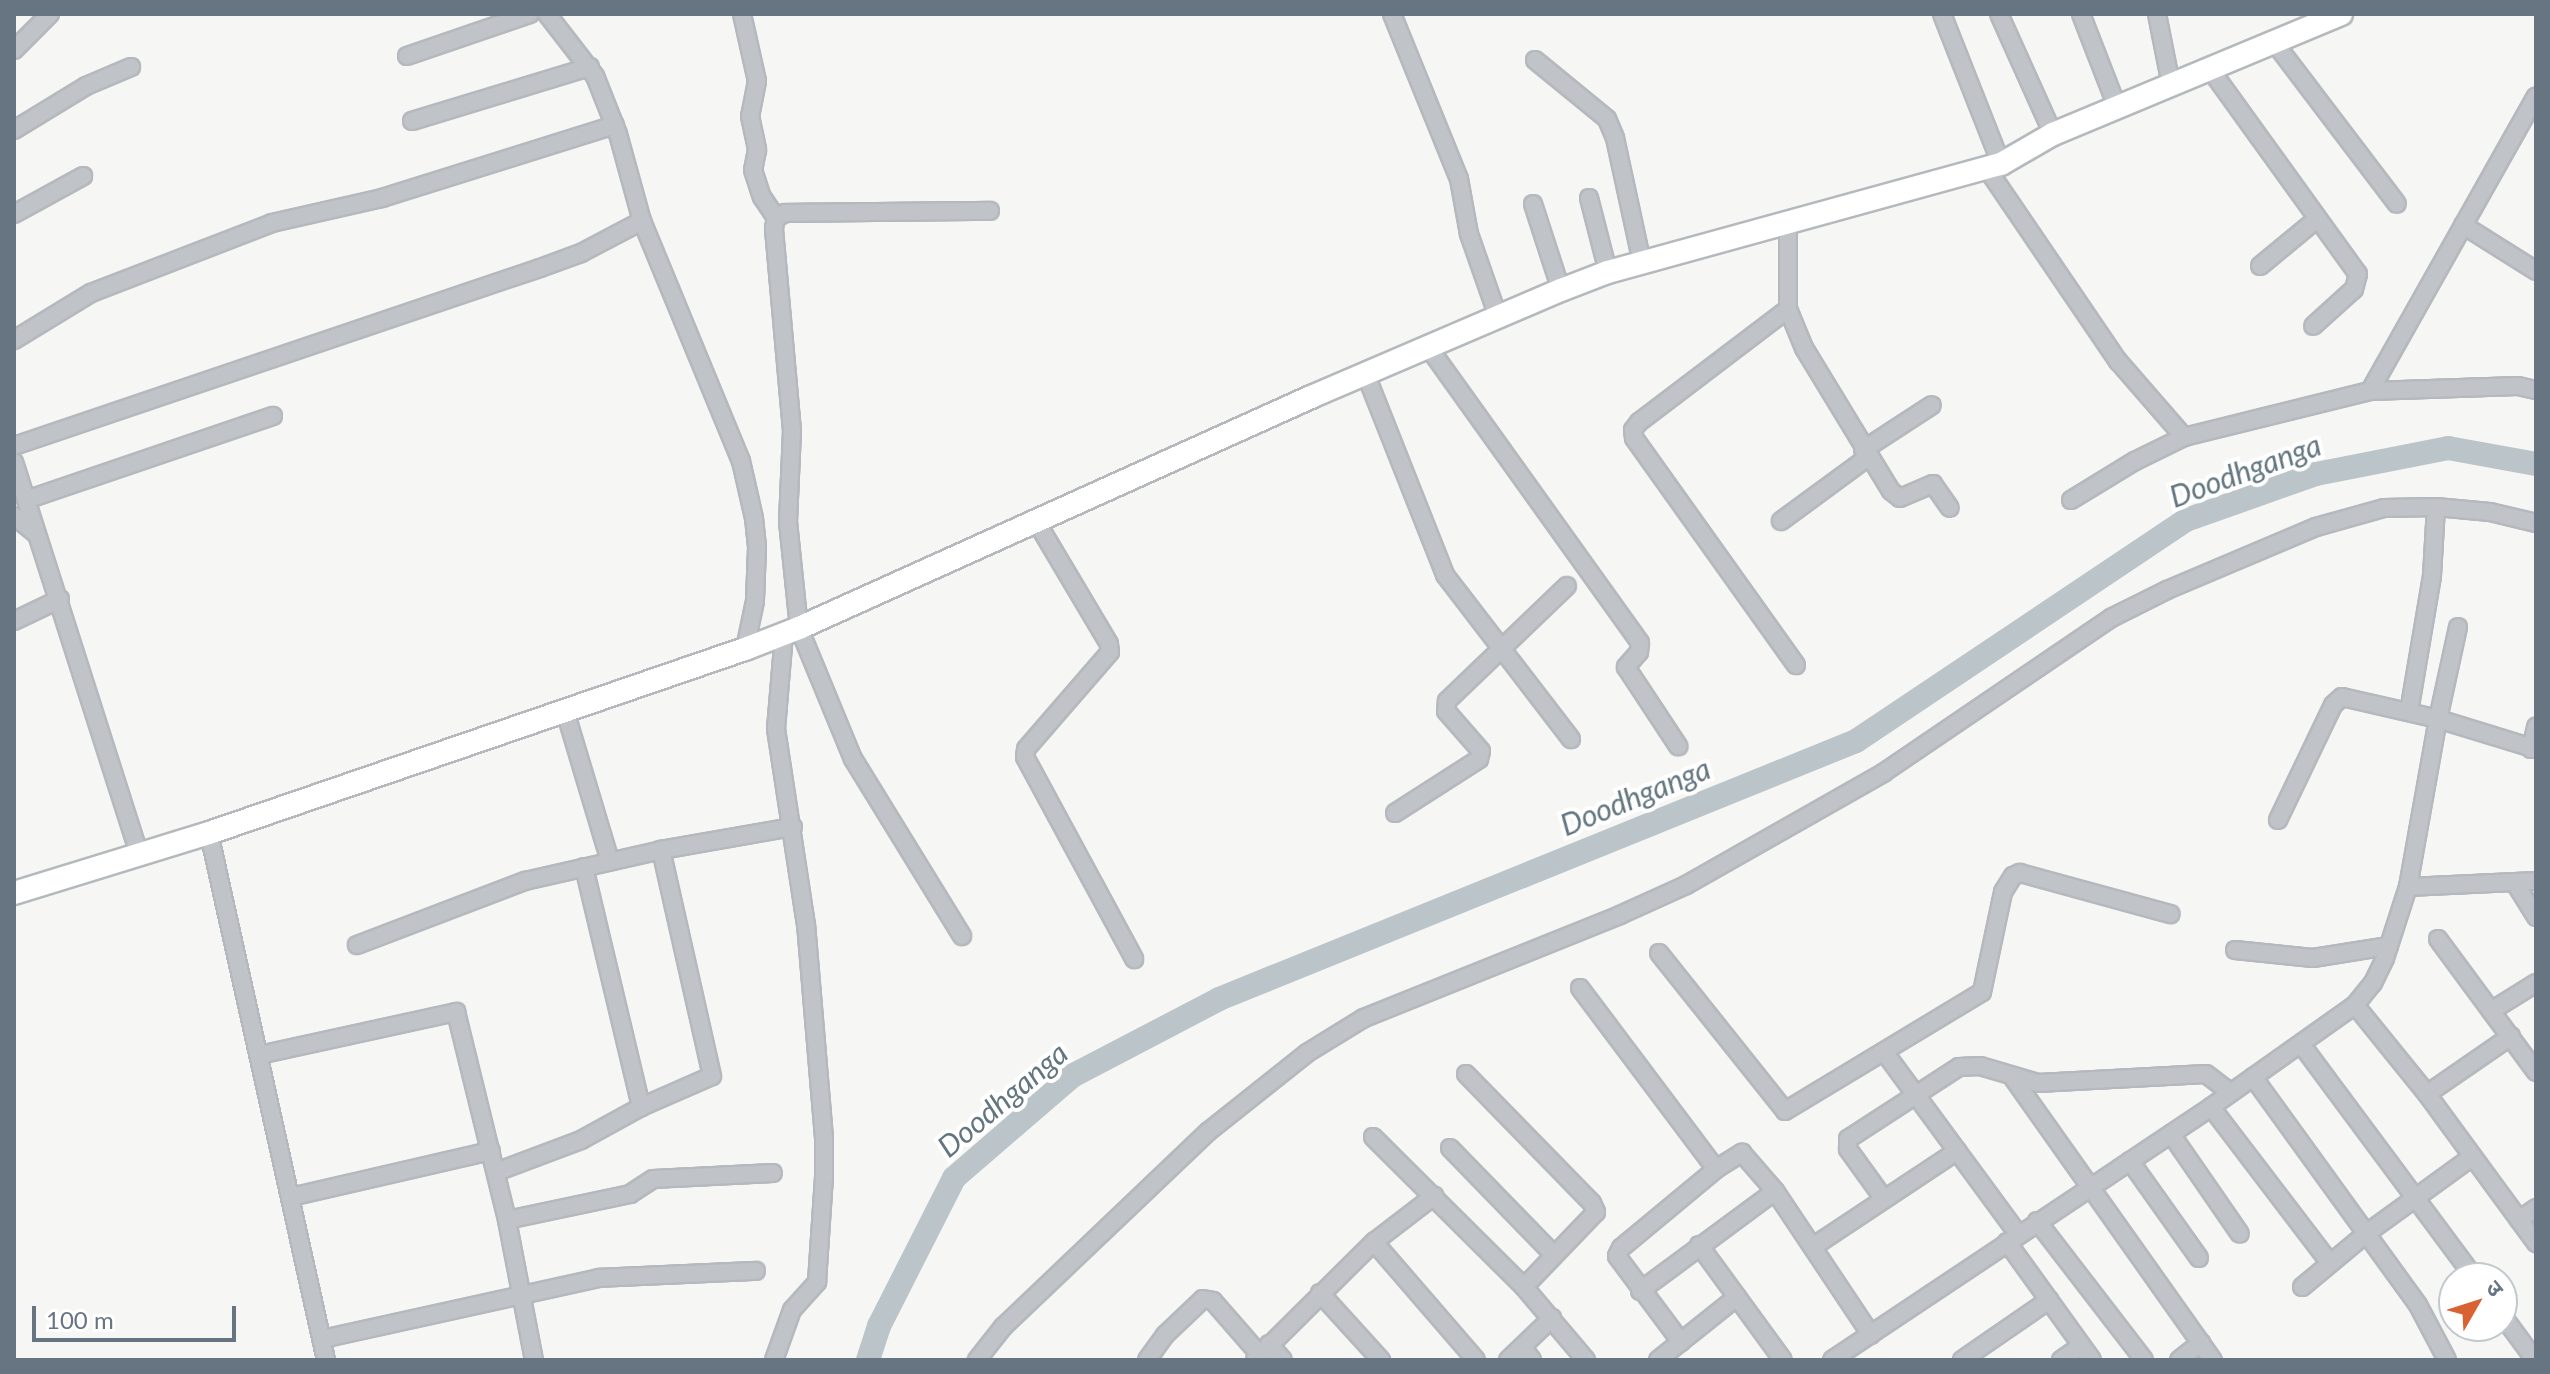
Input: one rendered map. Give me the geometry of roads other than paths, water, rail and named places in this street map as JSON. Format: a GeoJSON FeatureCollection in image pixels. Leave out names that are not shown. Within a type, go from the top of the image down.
{"type":"FeatureCollection","features":[{"type":"Feature","properties":{"kind":"main road"},"geometry":{"type":"LineString","coordinates":[[14,893],[209,833],[745,649],[792,631],[1561,290],[1608,272],[1993,165],[2053,134],[2341,14]]}},
{"type":"Feature","properties":{"kind":"street"},"geometry":{"type":"LineString","coordinates":[[14,50],[50,14]]}},
{"type":"Feature","properties":{"kind":"street"},"geometry":{"type":"LineString","coordinates":[[407,56],[530,14]]}},
{"type":"Feature","properties":{"kind":"street"},"geometry":{"type":"LineString","coordinates":[[547,14],[590,67],[615,125],[642,221],[714,390],[749,491],[754,518],[757,575],[745,649]]}},
{"type":"Feature","properties":{"kind":"street"},"geometry":{"type":"LineString","coordinates":[[742,14],[757,81],[750,116],[756,138],[754,177],[762,197],[776,218],[774,228],[792,431],[788,522],[792,631],[776,729],[806,925],[824,1138],[817,1282],[792,1310],[774,1360]]}},
{"type":"Feature","properties":{"kind":"street"},"geometry":{"type":"LineString","coordinates":[[1392,14],[1459,179],[1469,234],[1498,317]]}},
{"type":"Feature","properties":{"kind":"street"},"geometry":{"type":"LineString","coordinates":[[1942,14],[1993,165],[2118,361],[2184,437]]}},
{"type":"Feature","properties":{"kind":"street"},"geometry":{"type":"LineString","coordinates":[[1999,14],[2053,134]]}},
{"type":"Feature","properties":{"kind":"street"},"geometry":{"type":"LineString","coordinates":[[2081,14],[2117,107]]}},
{"type":"Feature","properties":{"kind":"street"},"geometry":{"type":"LineString","coordinates":[[2157,14],[2171,85]]}},
{"type":"Feature","properties":{"kind":"street"},"geometry":{"type":"LineString","coordinates":[[2274,42],[2397,204]]}},
{"type":"Feature","properties":{"kind":"street"},"geometry":{"type":"LineString","coordinates":[[1535,60],[1607,119],[1615,138],[1642,263]]}},
{"type":"Feature","properties":{"kind":"street"},"geometry":{"type":"LineString","coordinates":[[14,130],[86,86],[131,67]]}},
{"type":"Feature","properties":{"kind":"street"},"geometry":{"type":"LineString","coordinates":[[412,121],[590,67]]}},
{"type":"Feature","properties":{"kind":"street"},"geometry":{"type":"LineString","coordinates":[[2210,69],[2358,279],[2354,289],[2313,326]]}},
{"type":"Feature","properties":{"kind":"street"},"geometry":{"type":"LineString","coordinates":[[2370,391],[2536,96]]}},
{"type":"Feature","properties":{"kind":"street"},"geometry":{"type":"LineString","coordinates":[[14,340],[91,293],[272,223],[382,198],[615,125]]}},
{"type":"Feature","properties":{"kind":"street"},"geometry":{"type":"LineString","coordinates":[[14,214],[83,176]]}},
{"type":"Feature","properties":{"kind":"street"},"geometry":{"type":"LineString","coordinates":[[1589,198],[1608,272]]}},
{"type":"Feature","properties":{"kind":"street"},"geometry":{"type":"LineString","coordinates":[[1533,204],[1561,290]]}},
{"type":"Feature","properties":{"kind":"street"},"geometry":{"type":"LineString","coordinates":[[776,218],[785,213],[990,211]]}},
{"type":"Feature","properties":{"kind":"street"},"geometry":{"type":"LineString","coordinates":[[2260,266],[2317,219]]}},
{"type":"Feature","properties":{"kind":"street"},"geometry":{"type":"LineString","coordinates":[[14,446],[540,268],[581,253],[642,221]]}},
{"type":"Feature","properties":{"kind":"street"},"geometry":{"type":"LineString","coordinates":[[1788,221],[1788,309],[1804,348],[1866,454],[1895,495],[1900,498],[1933,484],[1950,508]]}},
{"type":"Feature","properties":{"kind":"street"},"geometry":{"type":"LineString","coordinates":[[2463,225],[2536,271]]}},
{"type":"Feature","properties":{"kind":"street"},"geometry":{"type":"LineString","coordinates":[[1788,309],[1633,430],[1634,438],[1796,665]]}},
{"type":"Feature","properties":{"kind":"street"},"geometry":{"type":"LineString","coordinates":[[1429,348],[1640,643],[1639,652],[1626,667],[1678,746]]}},
{"type":"Feature","properties":{"kind":"street"},"geometry":{"type":"LineString","coordinates":[[1366,375],[1432,549],[1445,575],[1571,739]]}},
{"type":"Feature","properties":{"kind":"street"},"geometry":{"type":"LineString","coordinates":[[2071,500],[2135,461],[2184,437],[2370,391],[2518,386],[2536,390]]}},
{"type":"Feature","properties":{"kind":"street"},"geometry":{"type":"LineString","coordinates":[[1781,521],[1932,405]]}},
{"type":"Feature","properties":{"kind":"street"},"geometry":{"type":"LineString","coordinates":[[26,500],[273,416]]}},
{"type":"Feature","properties":{"kind":"street"},"geometry":{"type":"LineString","coordinates":[[14,462],[139,854]]}},
{"type":"Feature","properties":{"kind":"street"},"geometry":{"type":"LineString","coordinates":[[2409,712],[2432,576],[2436,507]]}},
{"type":"Feature","properties":{"kind":"street"},"geometry":{"type":"LineString","coordinates":[[977,1360],[1031,1299],[1209,1131],[1307,1053],[1364,1018],[1620,915],[1686,885],[1883,773],[2111,618],[2167,590],[2316,527],[2384,508],[2436,507],[2490,512],[2536,523]]}},
{"type":"Feature","properties":{"kind":"street"},"geometry":{"type":"LineString","coordinates":[[14,516],[36,534]]}},
{"type":"Feature","properties":{"kind":"street"},"geometry":{"type":"LineString","coordinates":[[1036,521],[1109,644],[1110,652],[1026,749],[1025,757],[1134,959]]}},
{"type":"Feature","properties":{"kind":"street"},"geometry":{"type":"LineString","coordinates":[[1395,813],[1479,759],[1482,754],[1479,747],[1446,711],[1445,705],[1567,586]]}},
{"type":"Feature","properties":{"kind":"street"},"geometry":{"type":"LineString","coordinates":[[14,621],[60,599]]}},
{"type":"Feature","properties":{"kind":"street"},"geometry":{"type":"LineString","coordinates":[[1832,1360],[2211,1107],[2355,1005],[2373,983],[2408,887],[2458,627]]}},
{"type":"Feature","properties":{"kind":"street"},"geometry":{"type":"LineString","coordinates":[[792,631],[853,759],[962,936]]}},
{"type":"Feature","properties":{"kind":"street"},"geometry":{"type":"LineString","coordinates":[[2278,820],[2338,699],[2356,698],[2534,749],[2536,727]]}},
{"type":"Feature","properties":{"kind":"street"},"geometry":{"type":"LineString","coordinates":[[565,711],[610,861]]}},
{"type":"Feature","properties":{"kind":"street"},"geometry":{"type":"LineString","coordinates":[[357,945],[482,895],[584,867],[793,827]]}},
{"type":"Feature","properties":{"kind":"street"},"geometry":{"type":"LineString","coordinates":[[209,833],[326,1360]]}},
{"type":"Feature","properties":{"kind":"street"},"geometry":{"type":"LineString","coordinates":[[496,1172],[581,1140],[641,1107],[706,1081],[713,1071],[661,850]]}},
{"type":"Feature","properties":{"kind":"street"},"geometry":{"type":"LineString","coordinates":[[584,867],[641,1107]]}},
{"type":"Feature","properties":{"kind":"street"},"geometry":{"type":"LineString","coordinates":[[1659,953],[1785,1111],[1982,992],[2003,892],[2007,881],[2013,876],[2020,873],[2170,914]]}},
{"type":"Feature","properties":{"kind":"street"},"geometry":{"type":"LineString","coordinates":[[2408,887],[2536,881]]}},
{"type":"Feature","properties":{"kind":"street"},"geometry":{"type":"LineString","coordinates":[[2515,883],[2536,917]]}},
{"type":"Feature","properties":{"kind":"street"},"geometry":{"type":"LineString","coordinates":[[2438,939],[2536,1072]]}},
{"type":"Feature","properties":{"kind":"street"},"geometry":{"type":"LineString","coordinates":[[2235,950],[2275,957],[2313,958],[2389,946]]}},
{"type":"Feature","properties":{"kind":"street"},"geometry":{"type":"LineString","coordinates":[[2491,1011],[2536,983]]}},
{"type":"Feature","properties":{"kind":"street"},"geometry":{"type":"LineString","coordinates":[[1580,988],[1716,1169]]}},
{"type":"Feature","properties":{"kind":"street"},"geometry":{"type":"LineString","coordinates":[[2355,1005],[2427,1094],[2536,1243]]}},
{"type":"Feature","properties":{"kind":"street"},"geometry":{"type":"LineString","coordinates":[[259,1055],[456,1012],[507,1220],[534,1360]]}},
{"type":"Feature","properties":{"kind":"street"},"geometry":{"type":"LineString","coordinates":[[2427,1094],[2511,1036]]}},
{"type":"Feature","properties":{"kind":"street"},"geometry":{"type":"LineString","coordinates":[[2301,1044],[2463,1262]]}},
{"type":"Feature","properties":{"kind":"street"},"geometry":{"type":"LineString","coordinates":[[1885,1053],[1957,1151],[2049,1300],[2092,1360]]}},
{"type":"Feature","properties":{"kind":"street"},"geometry":{"type":"LineString","coordinates":[[1884,1199],[1846,1144],[1848,1139],[1959,1067],[1969,1065],[2013,1078],[2065,1083],[2206,1074],[2230,1092]]}},
{"type":"Feature","properties":{"kind":"street"},"geometry":{"type":"LineString","coordinates":[[1466,1074],[1592,1203],[1594,1216],[1524,1287]]}},
{"type":"Feature","properties":{"kind":"street"},"geometry":{"type":"LineString","coordinates":[[2253,1077],[2418,1305],[2447,1360]]}},
{"type":"Feature","properties":{"kind":"street"},"geometry":{"type":"LineString","coordinates":[[2013,1078],[2213,1360]]}},
{"type":"Feature","properties":{"kind":"street"},"geometry":{"type":"LineString","coordinates":[[2211,1107],[2330,1263]]}},
{"type":"Feature","properties":{"kind":"street"},"geometry":{"type":"LineString","coordinates":[[2171,1134],[2240,1234]]}},
{"type":"Feature","properties":{"kind":"street"},"geometry":{"type":"LineString","coordinates":[[1373,1137],[1524,1287],[1586,1360]]}},
{"type":"Feature","properties":{"kind":"street"},"geometry":{"type":"LineString","coordinates":[[1450,1148],[1554,1255]]}},
{"type":"Feature","properties":{"kind":"street"},"geometry":{"type":"LineString","coordinates":[[291,1197],[491,1151]]}},
{"type":"Feature","properties":{"kind":"street"},"geometry":{"type":"LineString","coordinates":[[1814,1246],[1957,1151]]}},
{"type":"Feature","properties":{"kind":"street"},"geometry":{"type":"LineString","coordinates":[[1681,1342],[1640,1291],[1617,1256],[1621,1248],[1735,1154],[1747,1155],[1775,1191],[1871,1335]]}},
{"type":"Feature","properties":{"kind":"street"},"geometry":{"type":"LineString","coordinates":[[2302,1287],[2415,1196],[2472,1157]]}},
{"type":"Feature","properties":{"kind":"street"},"geometry":{"type":"LineString","coordinates":[[2130,1161],[2199,1258]]}},
{"type":"Feature","properties":{"kind":"street"},"geometry":{"type":"LineString","coordinates":[[507,1220],[630,1194],[653,1179],[773,1173]]}},
{"type":"Feature","properties":{"kind":"street"},"geometry":{"type":"LineString","coordinates":[[1640,1291],[1775,1191]]}},
{"type":"Feature","properties":{"kind":"street"},"geometry":{"type":"LineString","coordinates":[[1261,1353],[1374,1242],[1434,1196]]}},
{"type":"Feature","properties":{"kind":"street"},"geometry":{"type":"LineString","coordinates":[[2519,1220],[2536,1208]]}},
{"type":"Feature","properties":{"kind":"street"},"geometry":{"type":"LineString","coordinates":[[2037,1221],[2144,1360]]}},
{"type":"Feature","properties":{"kind":"street"},"geometry":{"type":"LineString","coordinates":[[1374,1242],[1476,1360]]}},
{"type":"Feature","properties":{"kind":"street"},"geometry":{"type":"LineString","coordinates":[[1699,1245],[1783,1360]]}},
{"type":"Feature","properties":{"kind":"street"},"geometry":{"type":"LineString","coordinates":[[322,1339],[630,1274],[756,1271]]}},
{"type":"Feature","properties":{"kind":"street"},"geometry":{"type":"LineString","coordinates":[[1320,1293],[1381,1360]]}},
{"type":"Feature","properties":{"kind":"street"},"geometry":{"type":"LineString","coordinates":[[1658,1360],[1737,1297]]}},
{"type":"Feature","properties":{"kind":"street"},"geometry":{"type":"LineString","coordinates":[[1147,1360],[1165,1335],[1203,1299],[1213,1301],[1261,1353],[1283,1360]]}},
{"type":"Feature","properties":{"kind":"street"},"geometry":{"type":"LineString","coordinates":[[1962,1360],[2049,1300]]}},
{"type":"Feature","properties":{"kind":"street"},"geometry":{"type":"LineString","coordinates":[[1508,1360],[1527,1353],[1552,1318]]}},
{"type":"Feature","properties":{"kind":"street"},"geometry":{"type":"LineString","coordinates":[[2518,1337],[2535,1360]]}},
{"type":"Feature","properties":{"kind":"street"},"geometry":{"type":"LineString","coordinates":[[2179,1360],[2201,1343]]}},
{"type":"Feature","properties":{"kind":"street"},"geometry":{"type":"LineString","coordinates":[[2061,1360],[2081,1346]]}},
{"type":"Feature","properties":{"kind":"waterway","name":"Doodhganga"},"geometry":{"type":"LineString","coordinates":[[868,1360],[879,1326],[954,1178],[1072,1076],[1219,999],[1856,741],[2186,520],[2316,474],[2448,448],[2536,464]]}}]}
